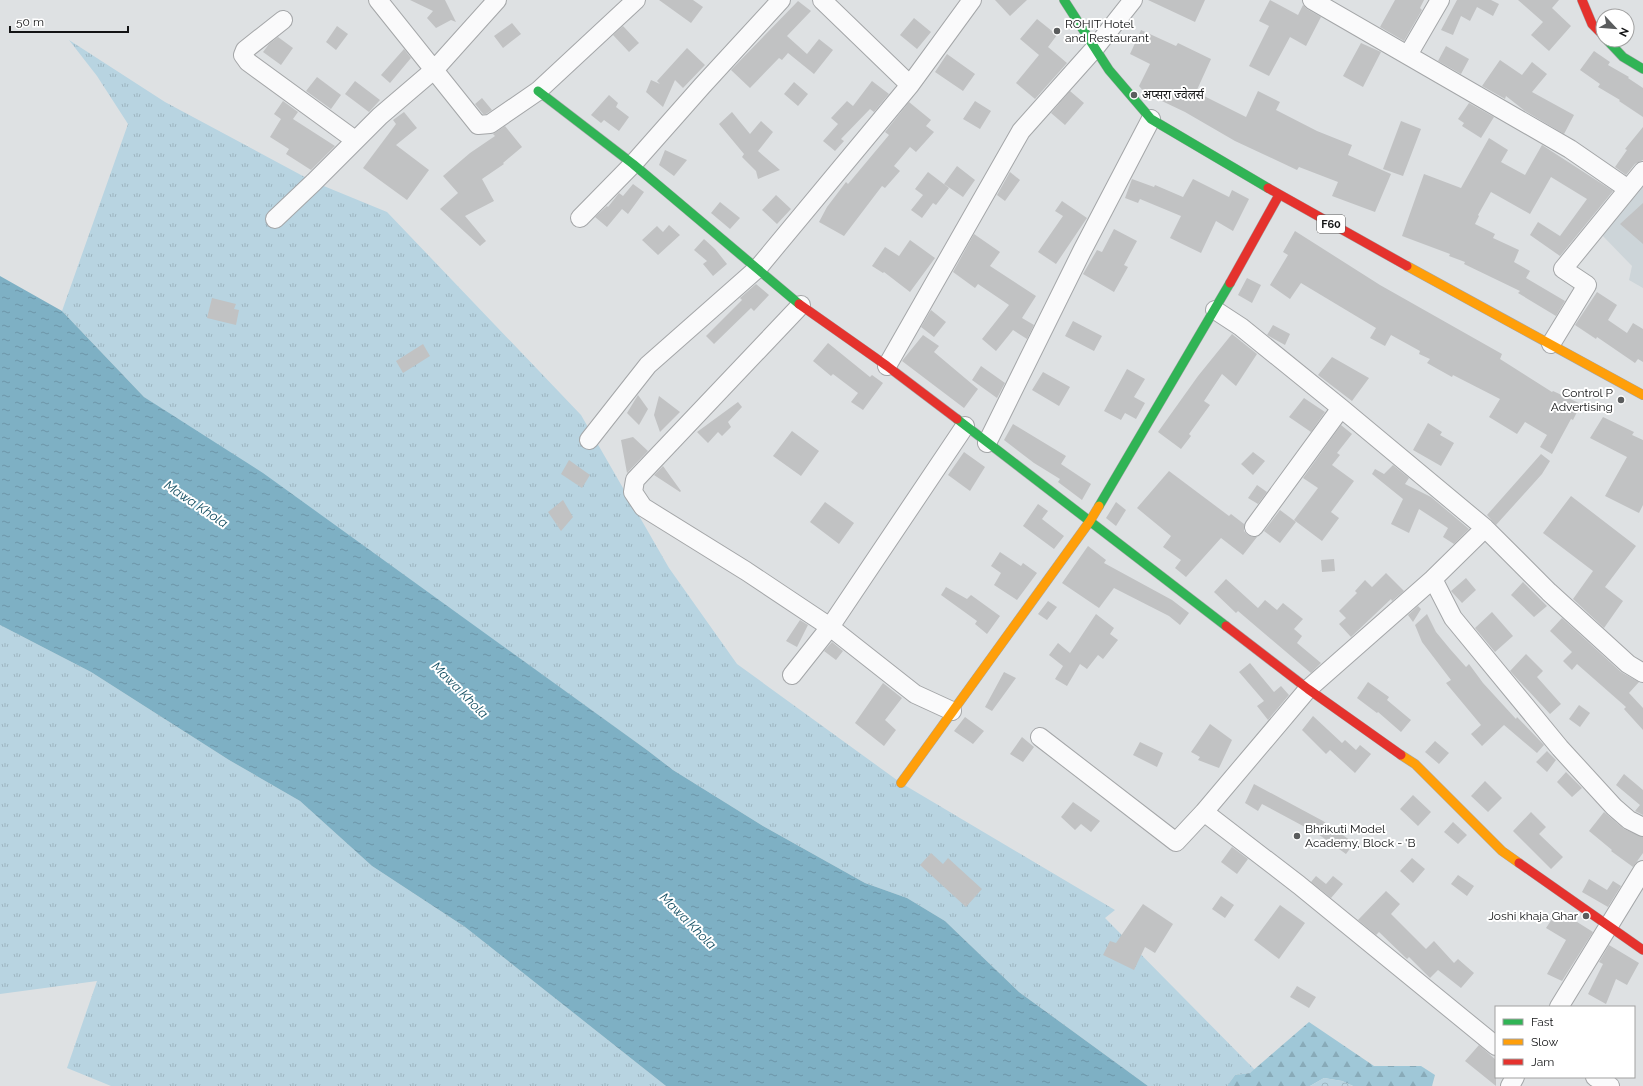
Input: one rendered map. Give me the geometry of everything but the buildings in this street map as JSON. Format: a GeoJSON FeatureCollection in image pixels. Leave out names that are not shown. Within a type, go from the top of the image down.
{"type":"FeatureCollection","features":[{"type":"Feature","properties":{"kind":"street"},"geometry":{"type":"LineString","coordinates":[[275,219],[380,116],[435,69],[497,0]]}},
{"type":"Feature","properties":{"kind":"street"},"geometry":{"type":"LineString","coordinates":[[387,4],[478,125],[490,124],[538,91],[636,0]]}},
{"type":"Feature","properties":{"kind":"street"},"geometry":{"type":"LineString","coordinates":[[580,218],[634,164],[702,86],[781,0]]}},
{"type":"Feature","properties":{"kind":"street"},"geometry":{"type":"LineString","coordinates":[[822,0],[910,85]]}},
{"type":"Feature","properties":{"kind":"street"},"geometry":{"type":"LineString","coordinates":[[589,440],[648,364],[758,268],[910,85],[972,0]]}},
{"type":"Feature","properties":{"kind":"street","name":"F60"},"geometry":{"type":"LineString","coordinates":[[1064,0],[1109,70],[1151,119],[1280,195],[1643,395]]}},
{"type":"Feature","properties":{"kind":"street"},"geometry":{"type":"LineString","coordinates":[[887,366],[1021,131],[1095,48],[1133,0]]}},
{"type":"Feature","properties":{"kind":"street"},"geometry":{"type":"LineString","coordinates":[[1312,0],[1570,149],[1628,189]]}},
{"type":"Feature","properties":{"kind":"street"},"geometry":{"type":"LineString","coordinates":[[1408,55],[1440,0]]}},
{"type":"Feature","properties":{"kind":"street"},"geometry":{"type":"LineString","coordinates":[[1582,0],[1592,24],[1595,27]]}},
{"type":"Feature","properties":{"kind":"street"},"geometry":{"type":"LineString","coordinates":[[283,20],[245,50],[243,55],[248,62],[355,140]]}},
{"type":"Feature","properties":{"kind":"street"},"geometry":{"type":"LineString","coordinates":[[1615,48],[1623,57],[1643,69]]}},
{"type":"Feature","properties":{"kind":"street"},"geometry":{"type":"LineString","coordinates":[[538,91],[634,164],[802,304],[987,442],[1308,689],[1415,764],[1502,851],[1643,950]]}},
{"type":"Feature","properties":{"kind":"street"},"geometry":{"type":"LineString","coordinates":[[987,442],[1082,251],[1151,119]]}},
{"type":"Feature","properties":{"kind":"street"},"geometry":{"type":"LineString","coordinates":[[1551,344],[1587,285],[1563,269],[1643,170]]}},
{"type":"Feature","properties":{"kind":"street"},"geometry":{"type":"LineString","coordinates":[[901,783],[1090,521],[1216,310],[1280,195]]}},
{"type":"Feature","properties":{"kind":"street"},"geometry":{"type":"LineString","coordinates":[[802,304],[635,480],[633,492],[643,507],[746,571],[830,627],[915,694],[952,711]]}},
{"type":"Feature","properties":{"kind":"street"},"geometry":{"type":"LineString","coordinates":[[1216,310],[1241,328],[1341,408],[1485,528],[1549,592],[1628,664],[1643,673]]}},
{"type":"Feature","properties":{"kind":"street"},"geometry":{"type":"LineString","coordinates":[[1254,527],[1341,408]]}},
{"type":"Feature","properties":{"kind":"street"},"geometry":{"type":"LineString","coordinates":[[792,675],[830,627],[965,426]]}},
{"type":"Feature","properties":{"kind":"street"},"geometry":{"type":"LineString","coordinates":[[1040,737],[1176,842],[1204,812],[1308,689],[1433,579],[1485,528]]}},
{"type":"Feature","properties":{"kind":"street"},"geometry":{"type":"LineString","coordinates":[[1433,579],[1452,618],[1560,748],[1614,807],[1630,820],[1643,827]]}},
{"type":"Feature","properties":{"kind":"street"},"geometry":{"type":"LineString","coordinates":[[1204,812],[1300,885],[1495,1045]]}},
{"type":"Feature","properties":{"kind":"street"},"geometry":{"type":"LineString","coordinates":[[1560,1006],[1643,870]]}},
{"type":"Feature","properties":{"kind":"street"},"geometry":{"type":"LineString","coordinates":[[1597,1078],[1610,1086]]}},
{"type":"Feature","properties":{"kind":"shaded area"},"geometry":{"type":"Polygon","coordinates":[[[1643,183],[1643,288],[1629,280],[1632,266],[1601,234],[1643,183]]]}},
{"type":"Feature","properties":{"kind":"green space"},"geometry":{"type":"Polygon","coordinates":[[[69,40],[165,102],[314,182],[387,212],[581,415],[669,568],[737,664],[901,783],[1115,910],[1105,918],[1255,1070],[1250,1073],[1235,1075],[1227,1086],[1148,1086],[1019,992],[945,921],[907,898],[865,883],[763,826],[673,770],[369,551],[144,397],[62,311],[128,124],[97,76],[69,40]]]}},
{"type":"Feature","properties":{"kind":"green space"},"geometry":{"type":"Polygon","coordinates":[[[0,625],[91,672],[229,760],[300,801],[372,866],[465,927],[666,1086],[111,1086],[67,1068],[97,981],[0,994],[0,625]]]}},
{"type":"Feature","properties":{"kind":"green space"},"geometry":{"type":"Polygon","coordinates":[[[1309,1022],[1374,1066],[1421,1066],[1435,1075],[1432,1086],[1353,1086],[1342,1081],[1324,1078],[1310,1086],[1227,1086],[1235,1075],[1250,1073],[1309,1022]]]}},
{"type":"Feature","properties":{"kind":"green space"},"geometry":{"type":"Polygon","coordinates":[[[1324,1078],[1342,1081],[1353,1086],[1310,1086],[1324,1078]]]}},
{"type":"Feature","properties":{"kind":"water","name":"Mawa Khola"},"geometry":{"type":"Polygon","coordinates":[[[0,276],[62,311],[144,397],[263,473],[673,770],[763,826],[865,883],[907,898],[945,921],[1019,992],[1148,1086],[666,1086],[465,927],[372,866],[300,801],[229,760],[91,672],[0,625],[0,276]]]}},
{"type":"Feature","properties":{"kind":"traffic: fast"},"geometry":{"type":"LineString","coordinates":[[1064,0],[1109,70],[1151,119],[1268,188]]}},
{"type":"Feature","properties":{"kind":"traffic: fast"},"geometry":{"type":"LineString","coordinates":[[1615,48],[1623,57],[1643,69]]}},
{"type":"Feature","properties":{"kind":"traffic: fast"},"geometry":{"type":"LineString","coordinates":[[538,91],[633,164],[799,304]]}},
{"type":"Feature","properties":{"kind":"traffic: fast"},"geometry":{"type":"LineString","coordinates":[[1099,506],[1230,283]]}},
{"type":"Feature","properties":{"kind":"traffic: fast"},"geometry":{"type":"LineString","coordinates":[[957,419],[1226,626]]}},
{"type":"Feature","properties":{"kind":"traffic: slow"},"geometry":{"type":"LineString","coordinates":[[1407,266],[1643,395]]}},
{"type":"Feature","properties":{"kind":"traffic: slow"},"geometry":{"type":"LineString","coordinates":[[901,783],[1090,521],[1099,506]]}},
{"type":"Feature","properties":{"kind":"traffic: slow"},"geometry":{"type":"LineString","coordinates":[[1401,755],[1415,764],[1502,851],[1519,863]]}},
{"type":"Feature","properties":{"kind":"traffic: jam"},"geometry":{"type":"LineString","coordinates":[[1582,0],[1592,24],[1595,27]]}},
{"type":"Feature","properties":{"kind":"traffic: jam"},"geometry":{"type":"LineString","coordinates":[[1268,188],[1407,266]]}},
{"type":"Feature","properties":{"kind":"traffic: jam"},"geometry":{"type":"LineString","coordinates":[[1230,283],[1279,195]]}},
{"type":"Feature","properties":{"kind":"traffic: jam"},"geometry":{"type":"LineString","coordinates":[[799,304],[887,366],[957,419]]}},
{"type":"Feature","properties":{"kind":"traffic: jam"},"geometry":{"type":"LineString","coordinates":[[1226,626],[1308,689],[1401,755]]}},
{"type":"Feature","properties":{"kind":"traffic: jam"},"geometry":{"type":"LineString","coordinates":[[1519,863],[1643,950]]}},
{"type":"Feature","properties":{"kind":"place","name":"ROHIT Hotel and Restaurant"},"geometry":{"type":"Point","coordinates":[1057,31]}},
{"type":"Feature","properties":{"kind":"place","name":"अप्सरा ज्वेलर्स"},"geometry":{"type":"Point","coordinates":[1134,95]}},
{"type":"Feature","properties":{"kind":"place","name":"Control P Advertising"},"geometry":{"type":"Point","coordinates":[1621,400]}},
{"type":"Feature","properties":{"kind":"place","name":"Bhrikuti Model Academy, Block - 'B"},"geometry":{"type":"Point","coordinates":[1297,836]}},
{"type":"Feature","properties":{"kind":"place","name":"Joshi khaja Ghar"},"geometry":{"type":"Point","coordinates":[1586,916]}}]}
